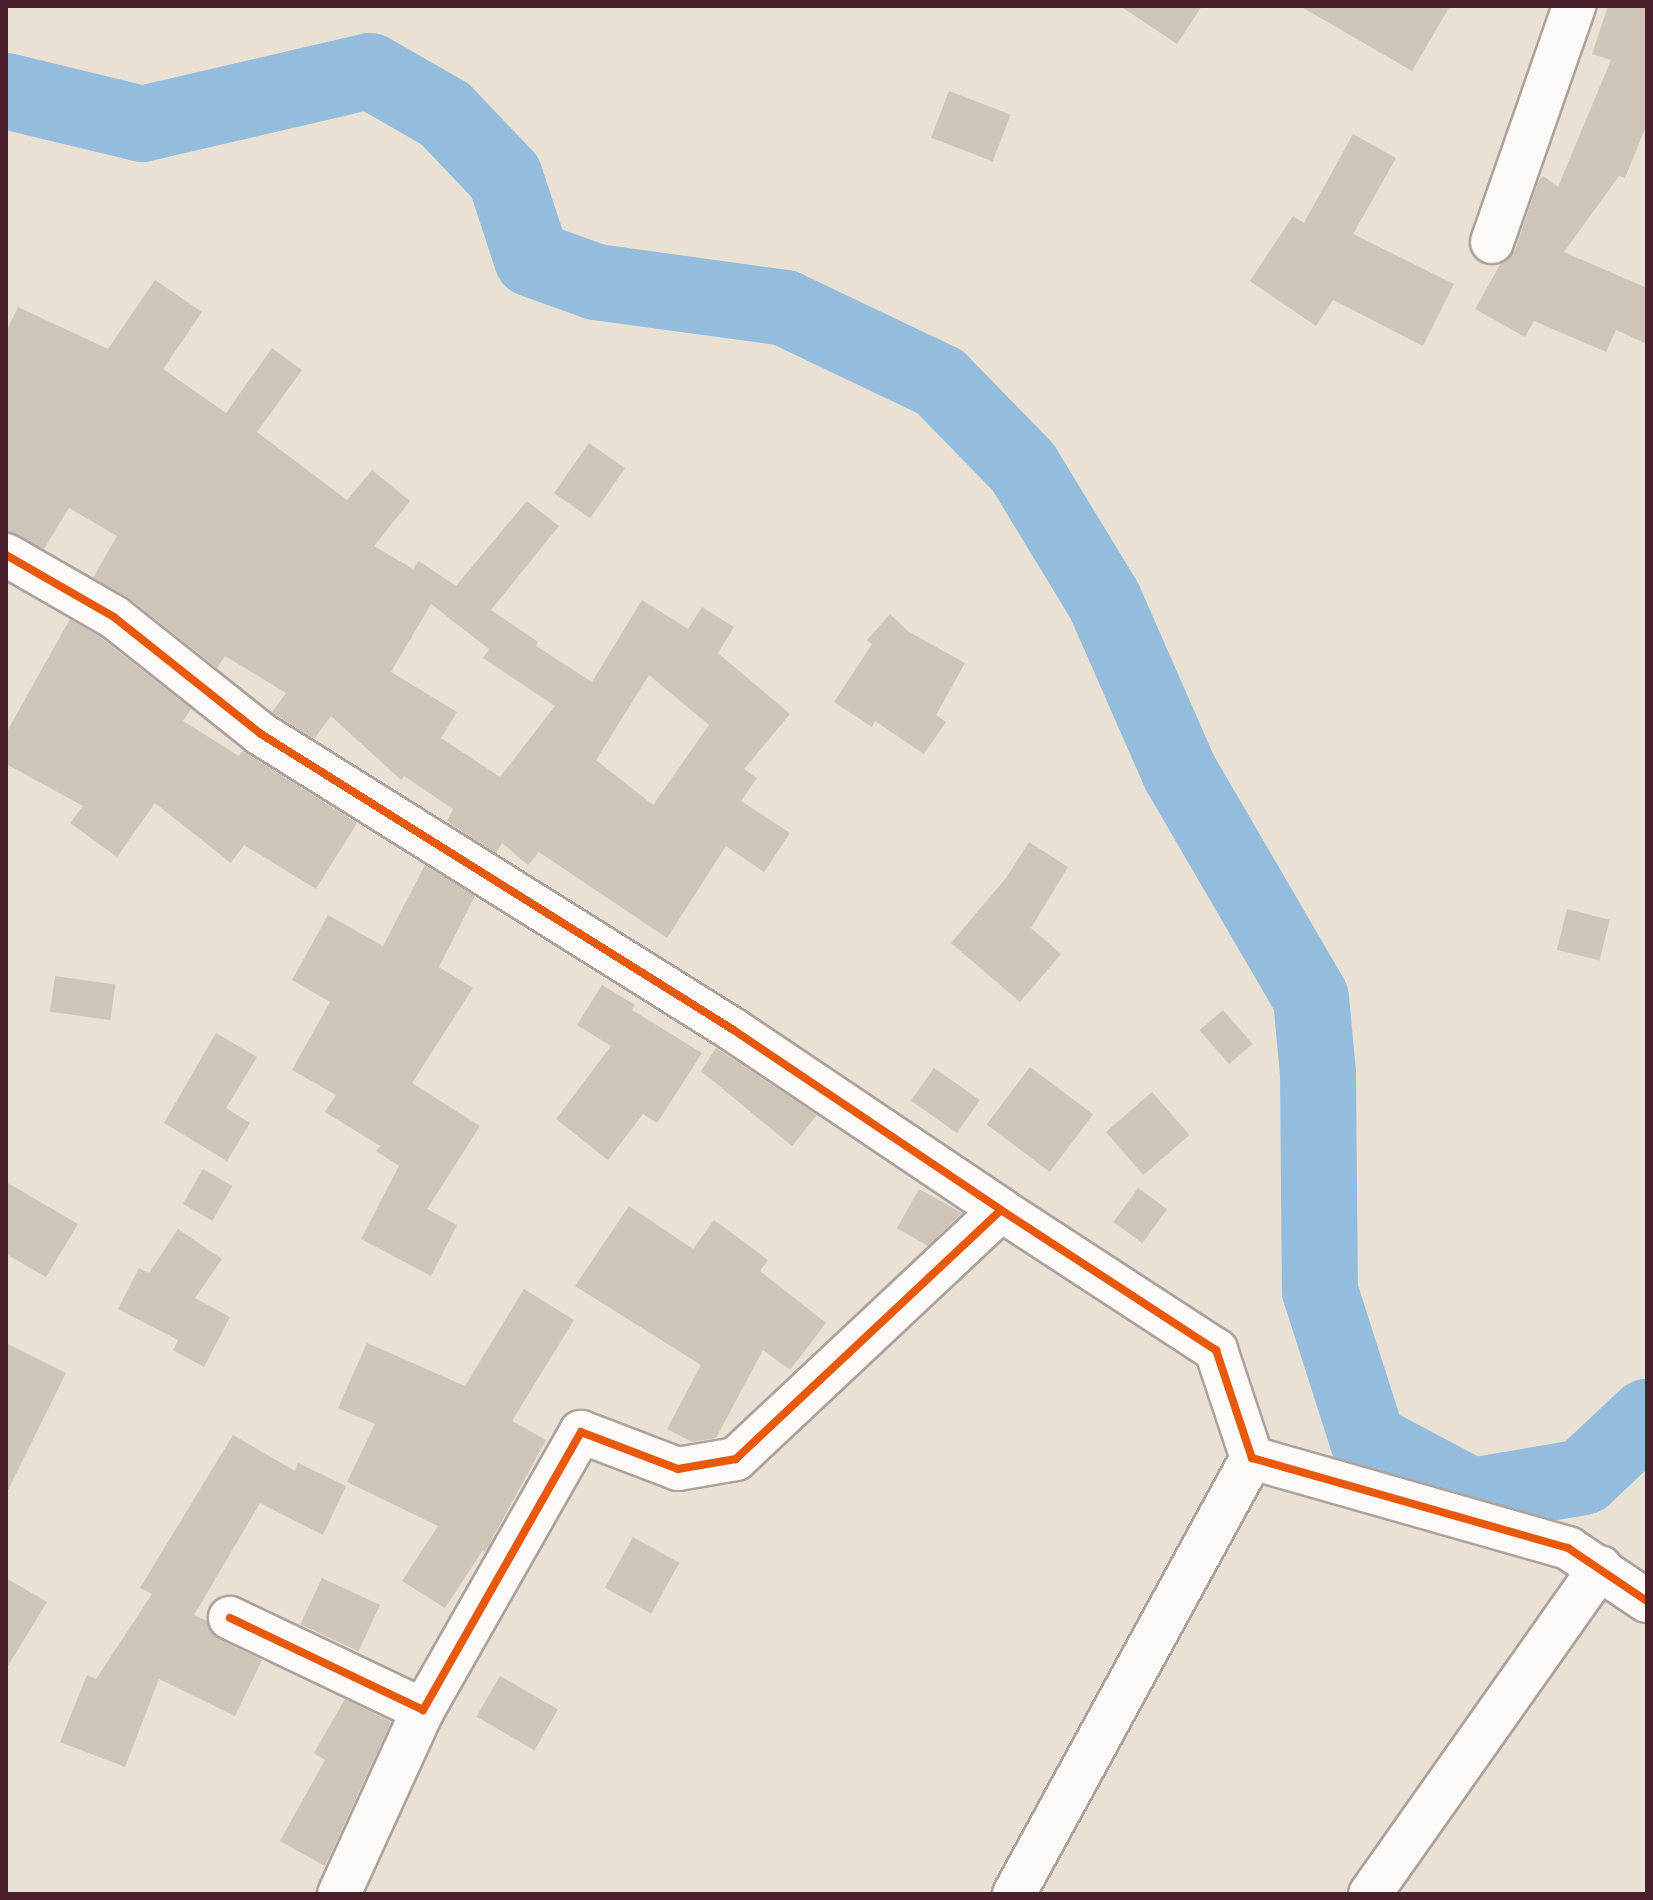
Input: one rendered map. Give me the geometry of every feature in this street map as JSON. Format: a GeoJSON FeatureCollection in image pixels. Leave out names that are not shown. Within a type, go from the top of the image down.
{"type":"FeatureCollection","features":[{"type":"Feature","properties":{"kind":"street"},"geometry":{"type":"LineString","coordinates":[[1492,242],[1574,6]]}},
{"type":"Feature","properties":{"kind":"street"},"geometry":{"type":"LineString","coordinates":[[6,555],[114,617],[261,734],[732,1029],[1216,1350],[1252,1458],[1014,1894]]}},
{"type":"Feature","properties":{"kind":"street"},"geometry":{"type":"LineString","coordinates":[[339,1894],[423,1710],[581,1432],[678,1469],[736,1459],[1001,1210]]}},
{"type":"Feature","properties":{"kind":"street"},"geometry":{"type":"LineString","coordinates":[[1252,1458],[1568,1548],[1601,1567],[1647,1601]]}},
{"type":"Feature","properties":{"kind":"street"},"geometry":{"type":"LineString","coordinates":[[1370,1894],[1601,1567]]}},
{"type":"Feature","properties":{"kind":"street"},"geometry":{"type":"LineString","coordinates":[[230,1618],[423,1710]]}},
{"type":"Feature","properties":{"kind":"building"},"geometry":{"type":"Polygon","coordinates":[[[1120,6],[1202,6],[1177,44],[1120,6]]]}},
{"type":"Feature","properties":{"kind":"building"},"geometry":{"type":"Polygon","coordinates":[[[1300,6],[1450,6],[1412,71],[1300,6]]]}},
{"type":"Feature","properties":{"kind":"building"},"geometry":{"type":"Polygon","coordinates":[[[1608,6],[1647,6],[1647,124],[1625,178],[1619,176],[1564,252],[1647,288],[1647,344],[1616,330],[1606,352],[1534,321],[1525,337],[1475,309],[1501,263],[1515,250],[1538,182],[1543,176],[1558,187],[1611,60],[1592,54],[1608,6]]]}},
{"type":"Feature","properties":{"kind":"building"},"geometry":{"type":"Polygon","coordinates":[[[949,91],[1011,115],[993,161],[931,138],[949,91]]]}},
{"type":"Feature","properties":{"kind":"building"},"geometry":{"type":"Polygon","coordinates":[[[1353,134],[1396,158],[1353,234],[1454,284],[1423,346],[1333,300],[1316,326],[1250,281],[1293,216],[1304,223],[1353,134]]]}},
{"type":"Feature","properties":{"kind":"building"},"geometry":{"type":"Polygon","coordinates":[[[155,280],[202,312],[163,369],[226,413],[272,348],[302,370],[257,432],[347,500],[372,470],[410,501],[374,546],[413,569],[419,561],[456,586],[527,501],[559,526],[491,610],[538,642],[536,646],[592,682],[642,600],[688,629],[702,607],[734,627],[718,653],[790,714],[744,769],[757,778],[741,801],[790,833],[764,872],[726,846],[667,938],[539,852],[528,865],[502,843],[496,853],[452,825],[447,821],[453,809],[404,776],[401,780],[331,716],[314,739],[272,712],[286,693],[225,656],[217,668],[129,598],[93,578],[117,536],[69,508],[44,549],[6,531],[6,332],[18,307],[108,349],[155,280]],[[431,604],[391,672],[457,712],[441,738],[500,777],[555,706],[483,658],[489,649],[431,604]],[[649,675],[596,760],[653,805],[709,725],[649,675]]]}},
{"type":"Feature","properties":{"kind":"building"},"geometry":{"type":"Polygon","coordinates":[[[589,443],[625,468],[590,518],[554,493],[589,443]]]}},
{"type":"Feature","properties":{"kind":"building"},"geometry":{"type":"Polygon","coordinates":[[[890,614],[909,632],[965,663],[936,715],[946,722],[924,754],[875,721],[872,727],[834,702],[872,644],[867,640],[890,614]]]}},
{"type":"Feature","properties":{"kind":"building"},"geometry":{"type":"Polygon","coordinates":[[[70,619],[100,637],[191,709],[183,721],[239,756],[243,751],[357,823],[316,889],[244,845],[231,863],[155,803],[117,857],[70,823],[83,806],[6,764],[6,733],[70,619]]]}},
{"type":"Feature","properties":{"kind":"building"},"geometry":{"type":"Polygon","coordinates":[[[1029,842],[1068,867],[1031,928],[1061,954],[1020,1002],[951,943],[1006,878],[1029,842]]]}},
{"type":"Feature","properties":{"kind":"building"},"geometry":{"type":"Polygon","coordinates":[[[425,865],[475,896],[439,967],[473,988],[412,1083],[480,1126],[427,1209],[457,1225],[431,1276],[361,1239],[399,1166],[376,1151],[380,1146],[325,1112],[336,1095],[292,1070],[330,1002],[292,980],[328,915],[383,946],[425,865]]]}},
{"type":"Feature","properties":{"kind":"building"},"geometry":{"type":"Polygon","coordinates":[[[1567,909],[1610,920],[1600,960],[1557,950],[1567,909]]]}},
{"type":"Feature","properties":{"kind":"building"},"geometry":{"type":"Polygon","coordinates":[[[55,976],[115,984],[110,1020],[50,1012],[55,976]]]}},
{"type":"Feature","properties":{"kind":"building"},"geometry":{"type":"Polygon","coordinates":[[[602,985],[635,1005],[632,1010],[702,1053],[657,1123],[643,1114],[608,1160],[556,1119],[611,1046],[577,1025],[602,985]]]}},
{"type":"Feature","properties":{"kind":"building"},"geometry":{"type":"Polygon","coordinates":[[[1223,1010],[1253,1044],[1229,1064],[1200,1030],[1223,1010]]]}},
{"type":"Feature","properties":{"kind":"building"},"geometry":{"type":"Polygon","coordinates":[[[216,1033],[257,1057],[226,1108],[250,1123],[227,1161],[164,1123],[216,1033]]]}},
{"type":"Feature","properties":{"kind":"building"},"geometry":{"type":"Polygon","coordinates":[[[716,1048],[817,1115],[792,1146],[701,1071],[716,1048]]]}},
{"type":"Feature","properties":{"kind":"building"},"geometry":{"type":"Polygon","coordinates":[[[1030,1067],[1093,1115],[1050,1172],[987,1125],[1030,1067]]]}},
{"type":"Feature","properties":{"kind":"building"},"geometry":{"type":"Polygon","coordinates":[[[934,1068],[980,1100],[957,1133],[911,1101],[934,1068]]]}},
{"type":"Feature","properties":{"kind":"building"},"geometry":{"type":"Polygon","coordinates":[[[1152,1092],[1189,1135],[1143,1175],[1106,1132],[1152,1092]]]}},
{"type":"Feature","properties":{"kind":"building"},"geometry":{"type":"Polygon","coordinates":[[[203,1169],[232,1186],[212,1221],[183,1204],[203,1169]]]}},
{"type":"Feature","properties":{"kind":"building"},"geometry":{"type":"Polygon","coordinates":[[[6,1182],[78,1224],[46,1277],[6,1254],[6,1182]]]}},
{"type":"Feature","properties":{"kind":"building"},"geometry":{"type":"Polygon","coordinates":[[[1138,1188],[1167,1209],[1142,1243],[1113,1222],[1138,1188]]]}},
{"type":"Feature","properties":{"kind":"building"},"geometry":{"type":"Polygon","coordinates":[[[919,1189],[962,1213],[928,1246],[897,1228],[919,1189]]]}},
{"type":"Feature","properties":{"kind":"building"},"geometry":{"type":"Polygon","coordinates":[[[629,1206],[693,1249],[714,1220],[768,1260],[760,1271],[826,1323],[790,1370],[763,1350],[716,1438],[692,1442],[667,1429],[701,1365],[575,1286],[629,1206]]]}},
{"type":"Feature","properties":{"kind":"building"},"geometry":{"type":"Polygon","coordinates":[[[178,1229],[222,1259],[195,1298],[230,1317],[204,1367],[173,1350],[178,1340],[118,1309],[139,1268],[149,1273],[178,1229]]]}},
{"type":"Feature","properties":{"kind":"building"},"geometry":{"type":"Polygon","coordinates":[[[524,1289],[574,1320],[512,1421],[546,1440],[485,1552],[483,1550],[445,1608],[402,1581],[438,1526],[347,1482],[375,1424],[338,1408],[367,1343],[465,1386],[524,1289]]]}},
{"type":"Feature","properties":{"kind":"building"},"geometry":{"type":"Polygon","coordinates":[[[6,1343],[66,1373],[6,1494],[6,1343]]]}},
{"type":"Feature","properties":{"kind":"building"},"geometry":{"type":"Polygon","coordinates":[[[233,1435],[295,1471],[298,1463],[346,1486],[323,1535],[260,1503],[194,1615],[207,1621],[219,1639],[262,1660],[235,1716],[159,1679],[125,1767],[60,1742],[87,1675],[96,1679],[152,1594],[140,1588],[233,1435]]]}},
{"type":"Feature","properties":{"kind":"building"},"geometry":{"type":"Polygon","coordinates":[[[633,1537],[679,1563],[651,1613],[605,1588],[633,1537]]]}},
{"type":"Feature","properties":{"kind":"building"},"geometry":{"type":"Polygon","coordinates":[[[6,1578],[47,1602],[6,1669],[6,1578]]]}},
{"type":"Feature","properties":{"kind":"building"},"geometry":{"type":"Polygon","coordinates":[[[322,1578],[380,1605],[358,1651],[300,1624],[322,1578]]]}},
{"type":"Feature","properties":{"kind":"building"},"geometry":{"type":"Polygon","coordinates":[[[500,1676],[558,1710],[535,1750],[477,1717],[500,1676]]]}},
{"type":"Feature","properties":{"kind":"building"},"geometry":{"type":"Polygon","coordinates":[[[345,1699],[391,1722],[325,1866],[280,1841],[325,1760],[314,1753],[345,1699]]]}},
{"type":"Feature","properties":{"kind":"waterway"},"geometry":{"type":"LineString","coordinates":[[6,91],[142,124],[370,71],[445,114],[505,177],[532,259],[596,282],[785,308],[940,382],[1023,467],[1104,600],[1180,773],[1311,998],[1318,1073],[1320,1291],[1368,1441],[1472,1496],[1583,1477],[1647,1417]]}},
{"type":"Feature","properties":{"kind":"cycle path"},"geometry":{"type":"LineString","coordinates":[[6,555],[114,617],[261,734],[732,1029],[1001,1210],[736,1459],[678,1469],[581,1432],[423,1710],[230,1618]]}},
{"type":"Feature","properties":{"kind":"cycle path"},"geometry":{"type":"LineString","coordinates":[[1001,1210],[1216,1350],[1252,1458],[1568,1548],[1647,1601]]}}]}
